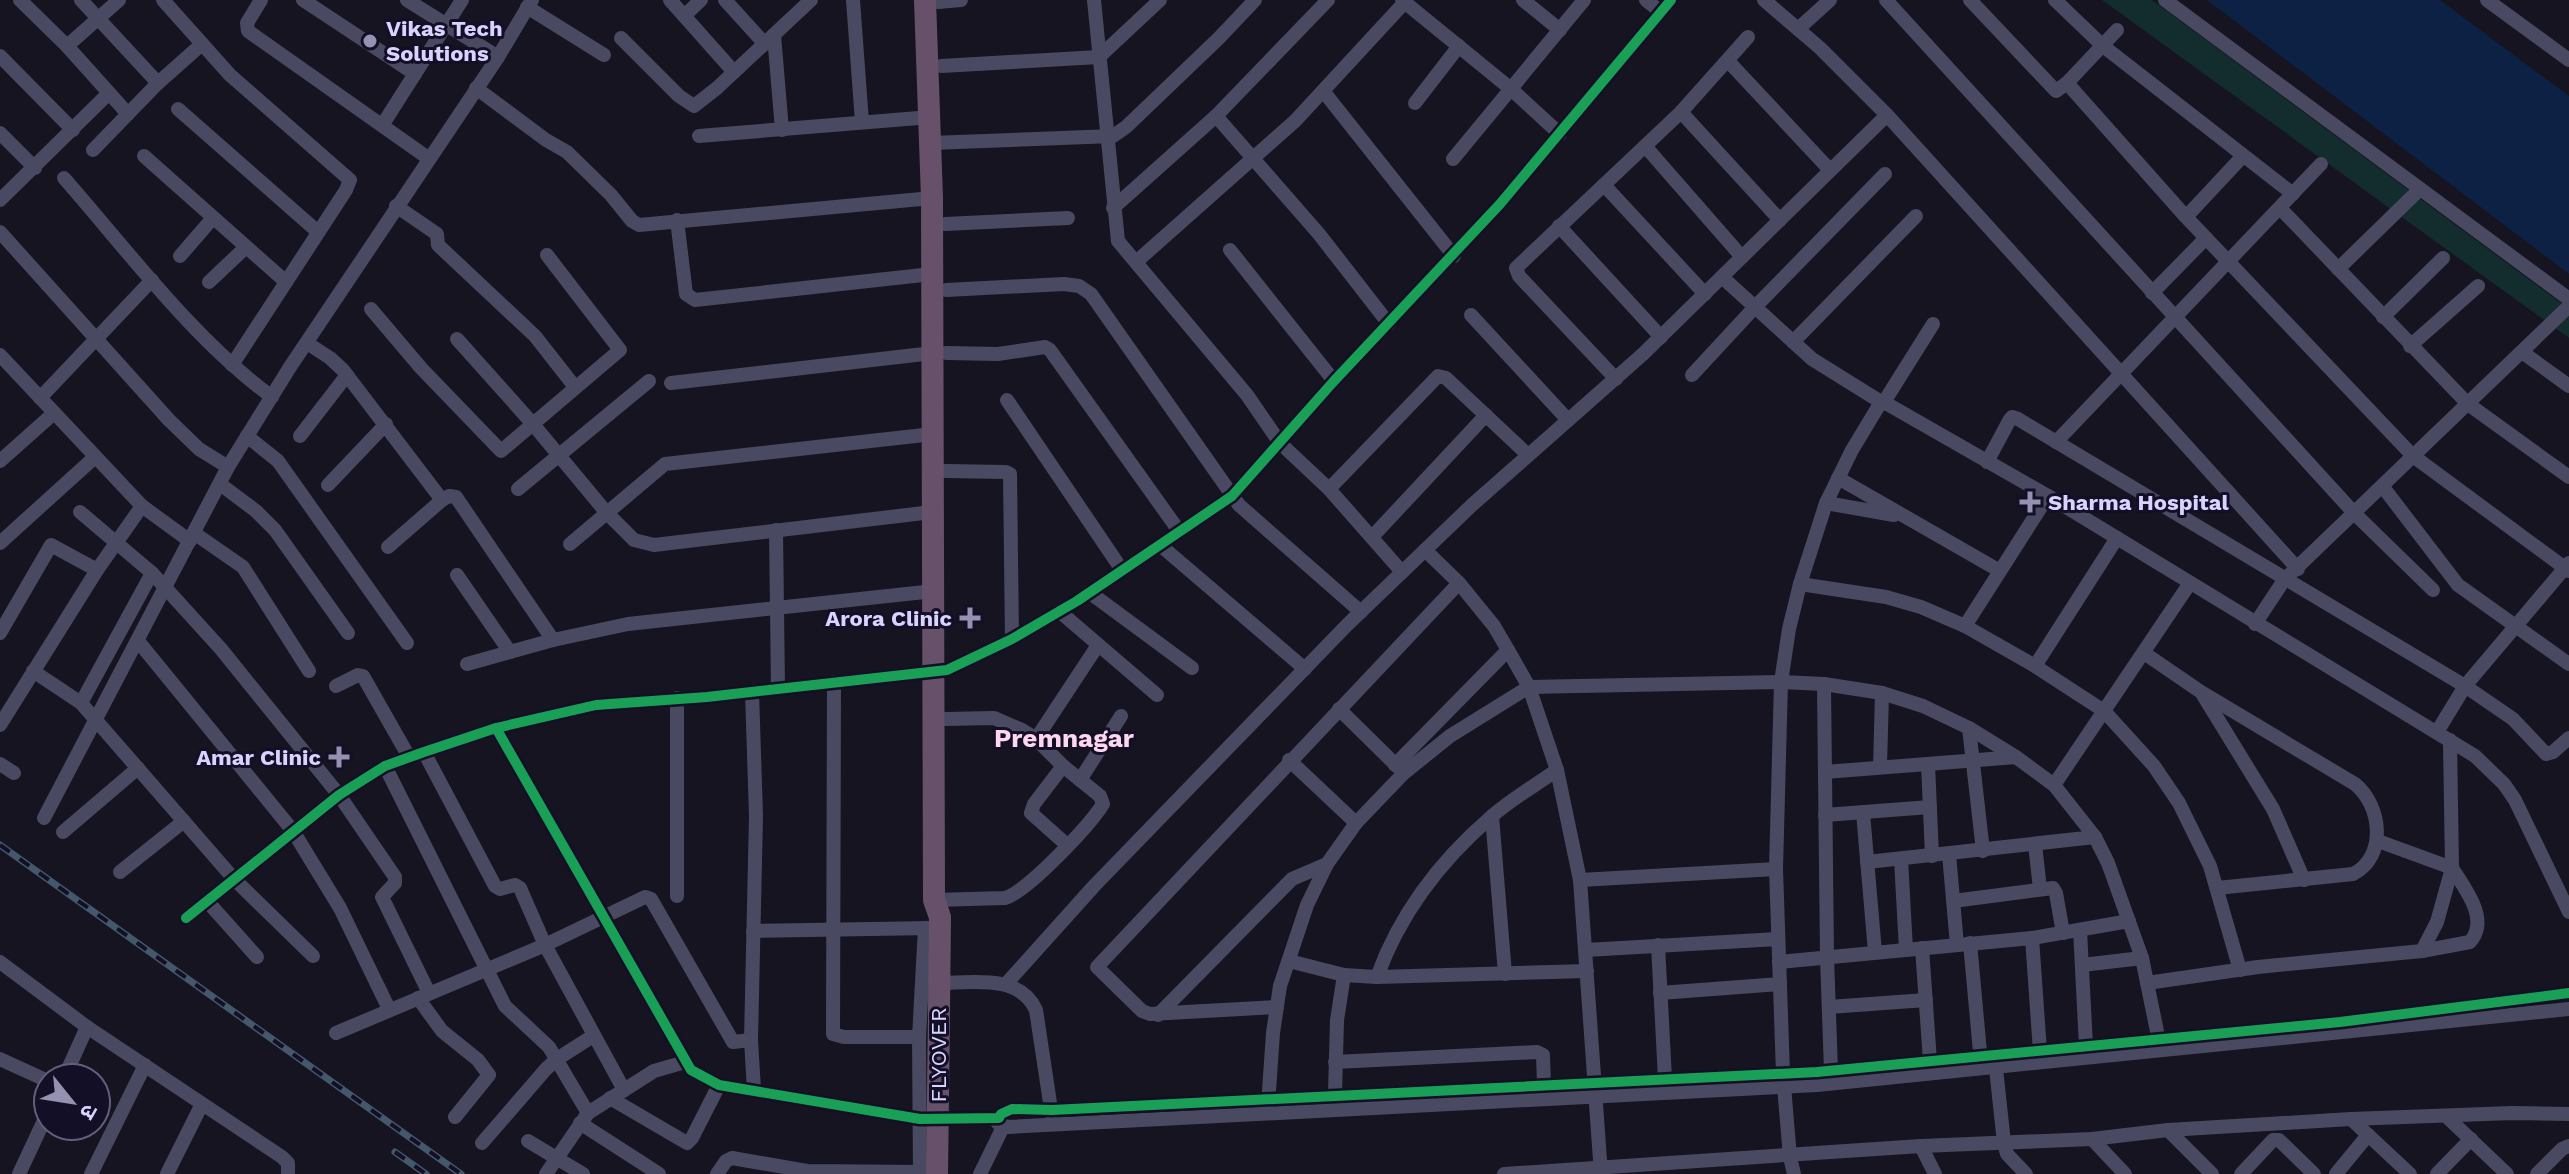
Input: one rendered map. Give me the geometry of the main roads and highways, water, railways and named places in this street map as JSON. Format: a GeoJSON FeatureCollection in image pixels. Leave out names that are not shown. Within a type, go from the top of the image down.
{"type":"FeatureCollection","features":[{"type":"Feature","properties":{"kind":"highway"},"geometry":{"type":"LineString","coordinates":[[937,915],[945,471],[939,282],[932,198],[938,143],[942,0]]}},
{"type":"Feature","properties":{"kind":"highway"},"geometry":{"type":"LineString","coordinates":[[939,282],[945,224],[938,143],[931,117],[942,0]]}},
{"type":"Feature","properties":{"kind":"highway"},"geometry":{"type":"LineString","coordinates":[[937,915],[946,719],[934,591],[932,512],[933,434],[940,353]]}},
{"type":"Feature","properties":{"kind":"highway","name":"FLYOVER"},"geometry":{"type":"LineString","coordinates":[[926,1173],[939,1011],[937,915]]}},
{"type":"Feature","properties":{"kind":"water"},"geometry":{"type":"Polygon","coordinates":[[[2207,0],[2440,0],[2569,96],[2569,274],[2207,0]]]}},
{"type":"Feature","properties":{"kind":"railway"},"geometry":{"type":"LineString","coordinates":[[0,845],[461,1174]]}},
{"type":"Feature","properties":{"kind":"railway"},"geometry":{"type":"LineString","coordinates":[[395,1152],[426,1174]]}},
{"type":"Feature","properties":{"kind":"place","name":"Vikas Tech Solutions"},"geometry":{"type":"Point","coordinates":[370,41]}},
{"type":"Feature","properties":{"kind":"place","name":"Sharma Hospital"},"geometry":{"type":"Point","coordinates":[2030,502]}},
{"type":"Feature","properties":{"kind":"place","name":"Arora Clinic"},"geometry":{"type":"Point","coordinates":[970,618]}},
{"type":"Feature","properties":{"kind":"place","name":"Amar Clinic"},"geometry":{"type":"Point","coordinates":[339,757]}},
{"type":"Feature","properties":{"kind":"district","name":"Premnagar"},"geometry":{"type":"Point","coordinates":[1064,738]}}]}
